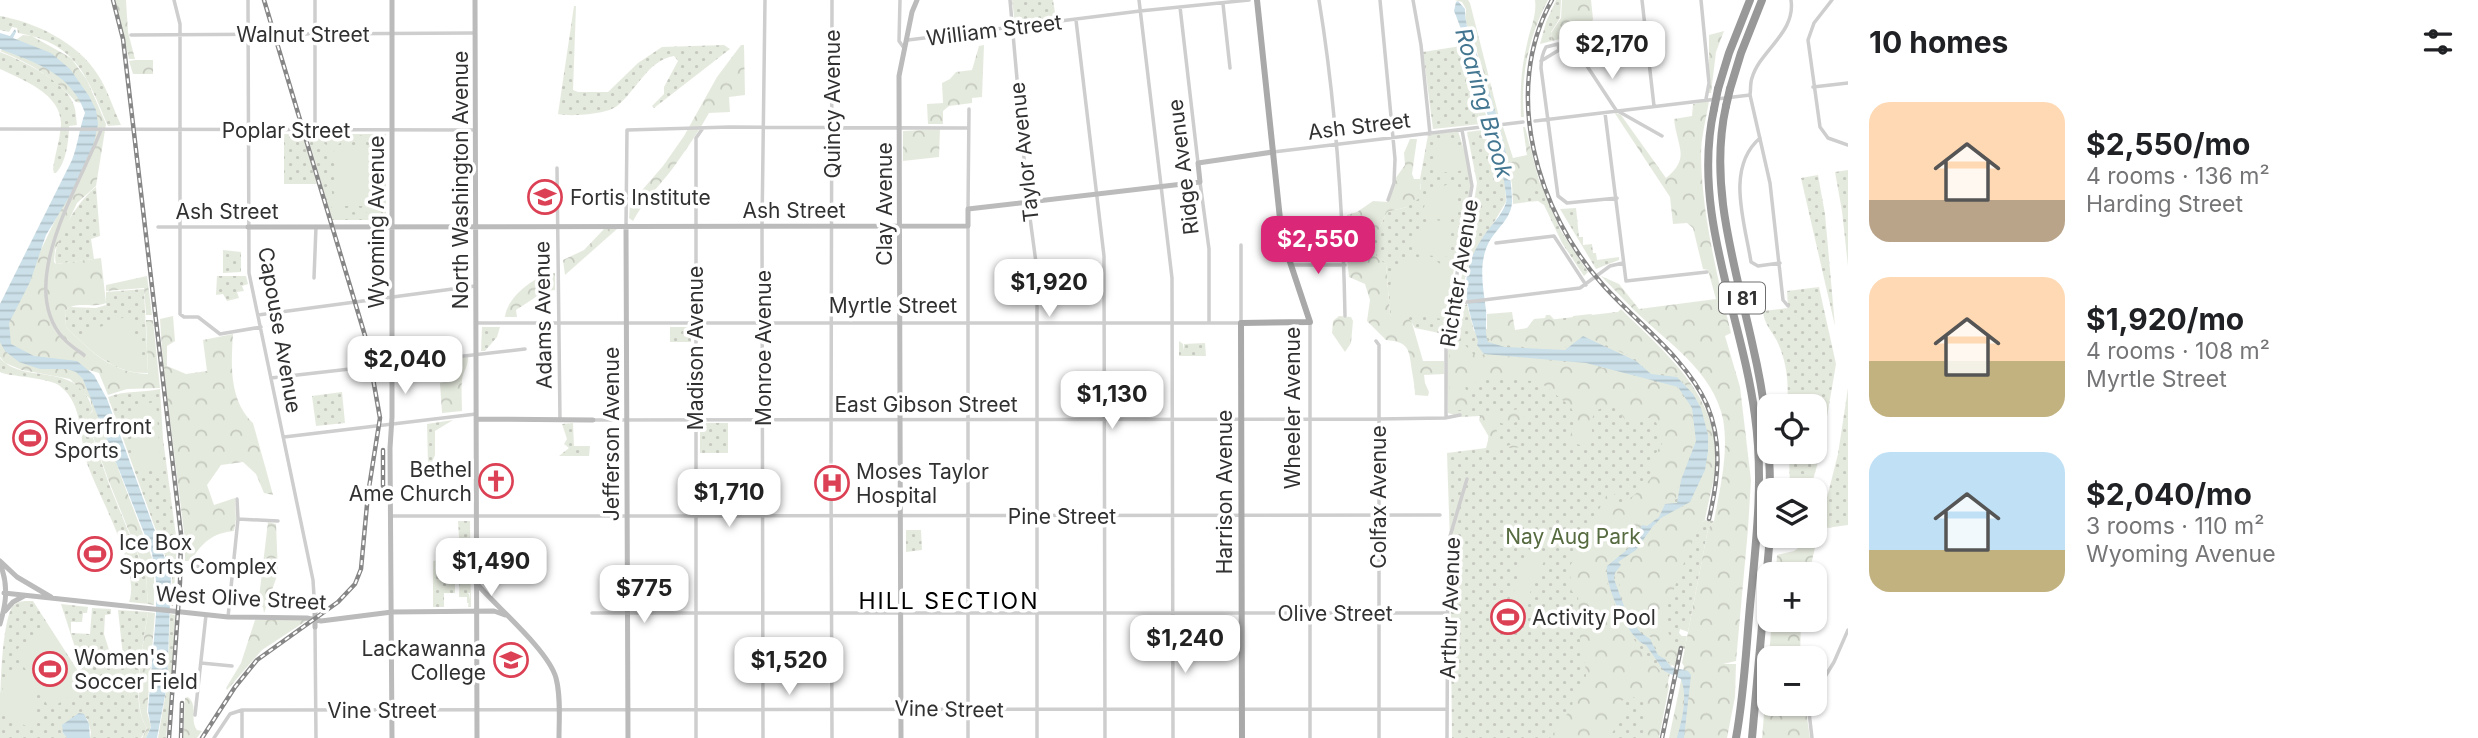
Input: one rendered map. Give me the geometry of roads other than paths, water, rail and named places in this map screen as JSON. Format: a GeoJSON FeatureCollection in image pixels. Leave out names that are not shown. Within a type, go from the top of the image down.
{"type":"FeatureCollection","features":[{"type":"Feature","properties":{"kind":"highway","name":"I 81"},"geometry":{"type":"LineString","coordinates":[[1736,738],[1742,705],[1757,535],[1759,459],[1751,390],[1712,210],[1709,162],[1718,89],[1750,0]]}},
{"type":"Feature","properties":{"kind":"highway","name":"I 81"},"geometry":{"type":"LineString","coordinates":[[1762,0],[1730,89],[1720,154],[1722,202],[1762,391],[1770,478]]}},
{"type":"Feature","properties":{"kind":"highway"},"geometry":{"type":"LineString","coordinates":[[1752,738],[1769,548]]}},
{"type":"Feature","properties":{"kind":"main road","name":"Wyoming Avenue"},"geometry":{"type":"LineString","coordinates":[[392,0],[392,738]]}},
{"type":"Feature","properties":{"kind":"main road","name":"North Washington Avenue"},"geometry":{"type":"LineString","coordinates":[[475,0],[477,738]]}},
{"type":"Feature","properties":{"kind":"main road","name":"Clay Avenue"},"geometry":{"type":"LineString","coordinates":[[901,738],[899,76],[905,41],[917,0]]}},
{"type":"Feature","properties":{"kind":"main road","name":"Wheeler Avenue"},"geometry":{"type":"LineString","coordinates":[[1257,0],[1282,238],[1310,322]]}},
{"type":"Feature","properties":{"kind":"main road","name":"Ash Street"},"geometry":{"type":"LineString","coordinates":[[1198,163],[1273,152]]}},
{"type":"Feature","properties":{"kind":"main road","name":"Ridge Avenue"},"geometry":{"type":"LineString","coordinates":[[1198,163],[1200,182]]}},
{"type":"Feature","properties":{"kind":"main road"},"geometry":{"type":"LineString","coordinates":[[968,226],[968,209],[1200,182]]}},
{"type":"Feature","properties":{"kind":"main road","name":"Jefferson Avenue"},"geometry":{"type":"LineString","coordinates":[[626,226],[628,738]]}},
{"type":"Feature","properties":{"kind":"main road","name":"Ash Street"},"geometry":{"type":"LineString","coordinates":[[248,227],[968,226]]}},
{"type":"Feature","properties":{"kind":"main road","name":"Myrtle Street"},"geometry":{"type":"LineString","coordinates":[[1241,323],[1310,322]]}},
{"type":"Feature","properties":{"kind":"main road","name":"Harrison Avenue"},"geometry":{"type":"LineString","coordinates":[[1241,323],[1242,738]]}},
{"type":"Feature","properties":{"kind":"main road","name":"East Gibson Street"},"geometry":{"type":"LineString","coordinates":[[476,417],[593,420]]}},
{"type":"Feature","properties":{"kind":"main road"},"geometry":{"type":"LineString","coordinates":[[0,563],[5,579],[2,595],[6,600],[0,624]]}},
{"type":"Feature","properties":{"kind":"main road"},"geometry":{"type":"LineString","coordinates":[[0,563],[17,577],[54,598]]}},
{"type":"Feature","properties":{"kind":"main road"},"geometry":{"type":"LineString","coordinates":[[476,583],[553,670],[558,689],[559,738]]}},
{"type":"Feature","properties":{"kind":"main road","name":"West Olive Street"},"geometry":{"type":"LineString","coordinates":[[2,595],[228,617],[307,618],[321,621],[392,612],[494,611],[505,615]]}},
{"type":"Feature","properties":{"kind":"main road"},"geometry":{"type":"LineString","coordinates":[[3,614],[13,602],[24,596]]}},
{"type":"Feature","properties":{"kind":"main road","name":"Capouse Avenue"},"geometry":{"type":"LineString","coordinates":[[315,612],[316,627]]}},
{"type":"Feature","properties":{"kind":"street"},"geometry":{"type":"LineString","coordinates":[[174,0],[179,14],[180,34],[180,314],[184,317],[198,317],[220,334],[261,327]]}},
{"type":"Feature","properties":{"kind":"street","name":"Capouse Avenue"},"geometry":{"type":"LineString","coordinates":[[248,0],[249,272],[314,586],[315,612]]}},
{"type":"Feature","properties":{"kind":"street"},"geometry":{"type":"LineString","coordinates":[[315,0],[315,130]]}},
{"type":"Feature","properties":{"kind":"street","name":"Monroe Avenue"},"geometry":{"type":"LineString","coordinates":[[763,738],[762,226],[765,0]]}},
{"type":"Feature","properties":{"kind":"street","name":"Quincy Avenue"},"geometry":{"type":"LineString","coordinates":[[831,460],[832,0]]}},
{"type":"Feature","properties":{"kind":"street","name":"Clay Avenue"},"geometry":{"type":"LineString","coordinates":[[900,0],[900,41],[904,48]]}},
{"type":"Feature","properties":{"kind":"street","name":"Taylor Avenue"},"geometry":{"type":"LineString","coordinates":[[1010,0],[1028,203],[1037,270],[1037,738]]}},
{"type":"Feature","properties":{"kind":"street"},"geometry":{"type":"LineString","coordinates":[[1139,0],[1172,278],[1173,738]]}},
{"type":"Feature","properties":{"kind":"street","name":"William Street"},"geometry":{"type":"LineString","coordinates":[[905,41],[1249,0]]}},
{"type":"Feature","properties":{"kind":"street"},"geometry":{"type":"LineString","coordinates":[[1319,0],[1328,58],[1345,265],[1345,316]]}},
{"type":"Feature","properties":{"kind":"street"},"geometry":{"type":"LineString","coordinates":[[1380,0],[1387,49],[1393,138],[1394,176],[1388,200]]}},
{"type":"Feature","properties":{"kind":"street"},"geometry":{"type":"LineString","coordinates":[[1413,0],[1421,45],[1430,134]]}},
{"type":"Feature","properties":{"kind":"street"},"geometry":{"type":"LineString","coordinates":[[1642,0],[1654,106]]}},
{"type":"Feature","properties":{"kind":"street"},"geometry":{"type":"LineString","coordinates":[[1701,0],[1709,82],[1706,100]]}},
{"type":"Feature","properties":{"kind":"street"},"geometry":{"type":"LineString","coordinates":[[1787,306],[1783,300],[1770,183],[1750,95],[1751,79],[1756,68],[1793,15],[1791,0]]}},
{"type":"Feature","properties":{"kind":"street"},"geometry":{"type":"LineString","coordinates":[[1832,0],[1814,23],[1808,43],[1819,127],[1824,135],[1848,145]]}},
{"type":"Feature","properties":{"kind":"street"},"geometry":{"type":"LineString","coordinates":[[1223,4],[1230,68]]}},
{"type":"Feature","properties":{"kind":"street","name":"Ridge Avenue"},"geometry":{"type":"LineString","coordinates":[[1180,7],[1198,163]]}},
{"type":"Feature","properties":{"kind":"street"},"geometry":{"type":"LineString","coordinates":[[1076,20],[1104,256],[1105,738]]}},
{"type":"Feature","properties":{"kind":"street","name":"Walnut Street"},"geometry":{"type":"LineString","coordinates":[[131,35],[475,33]]}},
{"type":"Feature","properties":{"kind":"street"},"geometry":{"type":"LineString","coordinates":[[1541,61],[1559,50],[1558,44],[1546,47],[1541,61],[1555,185],[1561,200],[1575,203],[1617,198]]}},
{"type":"Feature","properties":{"kind":"street"},"geometry":{"type":"LineString","coordinates":[[1587,54],[1587,66],[1616,110],[1662,136]]}},
{"type":"Feature","properties":{"kind":"street"},"geometry":{"type":"LineString","coordinates":[[1813,87],[1848,83]]}},
{"type":"Feature","properties":{"kind":"street"},"geometry":{"type":"LineString","coordinates":[[1535,121],[1750,95]]}},
{"type":"Feature","properties":{"kind":"street"},"geometry":{"type":"LineString","coordinates":[[968,209],[969,109]]}},
{"type":"Feature","properties":{"kind":"street"},"geometry":{"type":"LineString","coordinates":[[1605,113],[1626,281],[1707,272]]}},
{"type":"Feature","properties":{"kind":"street","name":"Ash Street"},"geometry":{"type":"LineString","coordinates":[[1273,152],[1524,122]]}},
{"type":"Feature","properties":{"kind":"street"},"geometry":{"type":"LineString","coordinates":[[703,128],[969,128]]}},
{"type":"Feature","properties":{"kind":"street","name":"Jefferson Avenue"},"geometry":{"type":"LineString","coordinates":[[626,226],[627,130],[703,128]]}},
{"type":"Feature","properties":{"kind":"street","name":"Madison Avenue"},"geometry":{"type":"LineString","coordinates":[[696,738],[696,138],[703,128]]}},
{"type":"Feature","properties":{"kind":"street","name":"Poplar Street"},"geometry":{"type":"LineString","coordinates":[[0,129],[476,130]]}},
{"type":"Feature","properties":{"kind":"street"},"geometry":{"type":"LineString","coordinates":[[83,355],[62,338],[51,318],[46,300],[47,275],[52,243],[99,130]]}},
{"type":"Feature","properties":{"kind":"street","name":"Richter Avenue"},"geometry":{"type":"LineString","coordinates":[[1446,418],[1445,349],[1472,186],[1462,130]]}},
{"type":"Feature","properties":{"kind":"street"},"geometry":{"type":"LineString","coordinates":[[1760,138],[1753,144],[1741,174],[1740,189],[1751,262],[1758,266],[1780,263]]}},
{"type":"Feature","properties":{"kind":"street","name":"Adams Avenue"},"geometry":{"type":"LineString","coordinates":[[557,168],[560,420]]}},
{"type":"Feature","properties":{"kind":"street","name":"Ridge Avenue"},"geometry":{"type":"LineString","coordinates":[[1200,182],[1209,248],[1209,323]]}},
{"type":"Feature","properties":{"kind":"street"},"geometry":{"type":"LineString","coordinates":[[968,226],[968,738]]}},
{"type":"Feature","properties":{"kind":"street","name":"Ash Street"},"geometry":{"type":"LineString","coordinates":[[158,227],[248,227]]}},
{"type":"Feature","properties":{"kind":"street"},"geometry":{"type":"LineString","coordinates":[[314,278],[316,227]]}},
{"type":"Feature","properties":{"kind":"street"},"geometry":{"type":"LineString","coordinates":[[1496,243],[1554,236],[1586,285]]}},
{"type":"Feature","properties":{"kind":"street","name":"Harrison Avenue"},"geometry":{"type":"LineString","coordinates":[[1241,245],[1241,323]]}},
{"type":"Feature","properties":{"kind":"street"},"geometry":{"type":"LineString","coordinates":[[1451,304],[1580,288],[1610,266],[1623,263]]}},
{"type":"Feature","properties":{"kind":"street"},"geometry":{"type":"LineString","coordinates":[[1291,264],[1345,265]]}},
{"type":"Feature","properties":{"kind":"street"},"geometry":{"type":"LineString","coordinates":[[258,315],[476,286]]}},
{"type":"Feature","properties":{"kind":"street","name":"Wheeler Avenue"},"geometry":{"type":"LineString","coordinates":[[1310,322],[1310,738]]}},
{"type":"Feature","properties":{"kind":"street","name":"Myrtle Street"},"geometry":{"type":"LineString","coordinates":[[476,323],[1241,323]]}},
{"type":"Feature","properties":{"kind":"street","name":"Colfax Avenue"},"geometry":{"type":"LineString","coordinates":[[1376,341],[1379,345],[1379,738]]}},
{"type":"Feature","properties":{"kind":"street"},"geometry":{"type":"LineString","coordinates":[[271,378],[525,349]]}},
{"type":"Feature","properties":{"kind":"street","name":"East Gibson Street"},"geometry":{"type":"LineString","coordinates":[[593,420],[1378,419],[1446,418],[1460,415]]}},
{"type":"Feature","properties":{"kind":"street","name":"East Gibson Street"},"geometry":{"type":"LineString","coordinates":[[284,437],[476,417]]}},
{"type":"Feature","properties":{"kind":"street"},"geometry":{"type":"LineString","coordinates":[[831,476],[832,738]]}},
{"type":"Feature","properties":{"kind":"street","name":"Arthur Avenue"},"geometry":{"type":"LineString","coordinates":[[1447,738],[1448,543],[1467,479]]}},
{"type":"Feature","properties":{"kind":"street"},"geometry":{"type":"LineString","coordinates":[[228,617],[238,519],[237,499]]}},
{"type":"Feature","properties":{"kind":"street","name":"Pine Street"},"geometry":{"type":"LineString","coordinates":[[391,516],[1440,515]]}},
{"type":"Feature","properties":{"kind":"street"},"geometry":{"type":"LineString","coordinates":[[238,519],[278,521]]}},
{"type":"Feature","properties":{"kind":"street"},"geometry":{"type":"LineString","coordinates":[[193,566],[232,570]]}},
{"type":"Feature","properties":{"kind":"street","name":"Olive Street"},"geometry":{"type":"LineString","coordinates":[[592,613],[1447,613]]}},
{"type":"Feature","properties":{"kind":"street"},"geometry":{"type":"LineString","coordinates":[[195,715],[206,615]]}},
{"type":"Feature","properties":{"kind":"street"},"geometry":{"type":"LineString","coordinates":[[316,627],[316,738]]}},
{"type":"Feature","properties":{"kind":"street"},"geometry":{"type":"LineString","coordinates":[[1827,673],[1848,630]]}},
{"type":"Feature","properties":{"kind":"street"},"geometry":{"type":"LineString","coordinates":[[201,663],[232,667]]}},
{"type":"Feature","properties":{"kind":"street","name":"Vine Street"},"geometry":{"type":"LineString","coordinates":[[242,710],[1447,709]]}},
{"type":"Feature","properties":{"kind":"street"},"geometry":{"type":"LineString","coordinates":[[214,738],[230,714],[242,710],[242,738]]}},
{"type":"Feature","properties":{"kind":"street"},"geometry":{"type":"LineString","coordinates":[[1809,716],[1812,738]]}},
{"type":"Feature","properties":{"kind":"water"},"geometry":{"type":"Polygon","coordinates":[[[1458,1],[1465,9],[1468,29],[1495,111],[1511,185],[1510,213],[1489,242],[1483,258],[1488,342],[1505,347],[1565,350],[1583,336],[1636,361],[1651,374],[1677,377],[1693,394],[1701,408],[1708,435],[1708,451],[1705,470],[1690,502],[1661,518],[1653,526],[1636,550],[1618,562],[1621,565],[1614,579],[1628,617],[1641,633],[1650,639],[1658,655],[1671,667],[1688,671],[1691,675],[1684,738],[1677,738],[1684,701],[1681,679],[1664,671],[1646,645],[1639,641],[1625,623],[1613,598],[1607,566],[1628,549],[1642,525],[1647,526],[1659,517],[1665,504],[1677,503],[1681,480],[1696,441],[1692,408],[1678,387],[1586,363],[1484,354],[1477,345],[1467,299],[1467,274],[1476,248],[1506,203],[1506,190],[1486,109],[1454,11],[1458,1]]]}},
{"type":"Feature","properties":{"kind":"water"},"geometry":{"type":"Polygon","coordinates":[[[15,29],[13,38],[51,53],[70,69],[89,96],[96,110],[98,124],[94,143],[71,194],[46,235],[30,282],[9,323],[11,344],[34,356],[77,361],[94,375],[107,399],[171,575],[167,685],[157,738],[146,738],[151,727],[148,711],[156,614],[156,581],[152,553],[83,379],[76,372],[67,369],[40,369],[19,362],[5,351],[0,342],[0,304],[72,160],[85,113],[71,88],[62,79],[39,65],[0,49],[0,33],[10,36],[15,29]]]}},
{"type":"Feature","properties":{"kind":"water"},"geometry":{"type":"Polygon","coordinates":[[[79,713],[84,714],[89,724],[90,738],[67,738],[62,725],[79,713]]]}},
{"type":"Feature","properties":{"kind":"tunnel"},"geometry":{"type":"LineString","coordinates":[[831,460],[831,476]]}},
{"type":"Feature","properties":{"kind":"railway"},"geometry":{"type":"LineString","coordinates":[[113,0],[123,39],[181,534],[169,738]]}},
{"type":"Feature","properties":{"kind":"railway"},"geometry":{"type":"LineString","coordinates":[[202,738],[235,687],[257,660],[338,602],[355,584],[361,569],[368,494],[380,418],[366,339],[264,0]]}},
{"type":"Feature","properties":{"kind":"railway"},"geometry":{"type":"LineString","coordinates":[[1552,0],[1537,35],[1529,73],[1528,111],[1544,187],[1580,256],[1603,285],[1687,372],[1707,405],[1717,447],[1715,490],[1709,519]]}},
{"type":"Feature","properties":{"kind":"railway"},"geometry":{"type":"LineString","coordinates":[[383,450],[383,495]]}},
{"type":"Feature","properties":{"kind":"railway"},"geometry":{"type":"LineString","coordinates":[[1662,738],[1681,648]]}},
{"type":"Feature","properties":{"kind":"railway"},"geometry":{"type":"LineString","coordinates":[[181,738],[182,703]]}},
{"type":"Feature","properties":{"kind":"place","name":"Fortis Institute"},"geometry":{"type":"Point","coordinates":[545,197]}},
{"type":"Feature","properties":{"kind":"place","name":"Riverfront Sports"},"geometry":{"type":"Point","coordinates":[30,438]}},
{"type":"Feature","properties":{"kind":"place","name":"Bethel Ame Church"},"geometry":{"type":"Point","coordinates":[496,481]}},
{"type":"Feature","properties":{"kind":"place","name":"Moses Taylor Hospital"},"geometry":{"type":"Point","coordinates":[832,483]}},
{"type":"Feature","properties":{"kind":"place","name":"Ice Box Sports Complex"},"geometry":{"type":"Point","coordinates":[95,554]}},
{"type":"Feature","properties":{"kind":"place","name":"Activity Pool"},"geometry":{"type":"Point","coordinates":[1508,617]}},
{"type":"Feature","properties":{"kind":"place","name":"Lackawanna College"},"geometry":{"type":"Point","coordinates":[511,660]}},
{"type":"Feature","properties":{"kind":"place","name":"Women's Soccer Field"},"geometry":{"type":"Point","coordinates":[50,669]}},
{"type":"Feature","properties":{"kind":"district","name":"HILL SECTION"},"geometry":{"type":"Point","coordinates":[949,601]}},
{"type":"Feature","properties":{"kind":"water label","name":"Roaring Brook"},"geometry":{"type":"Point","coordinates":[1484,103]}},
{"type":"Feature","properties":{"kind":"park label","name":"Nay Aug Park"},"geometry":{"type":"Point","coordinates":[1573,536]}}]}
